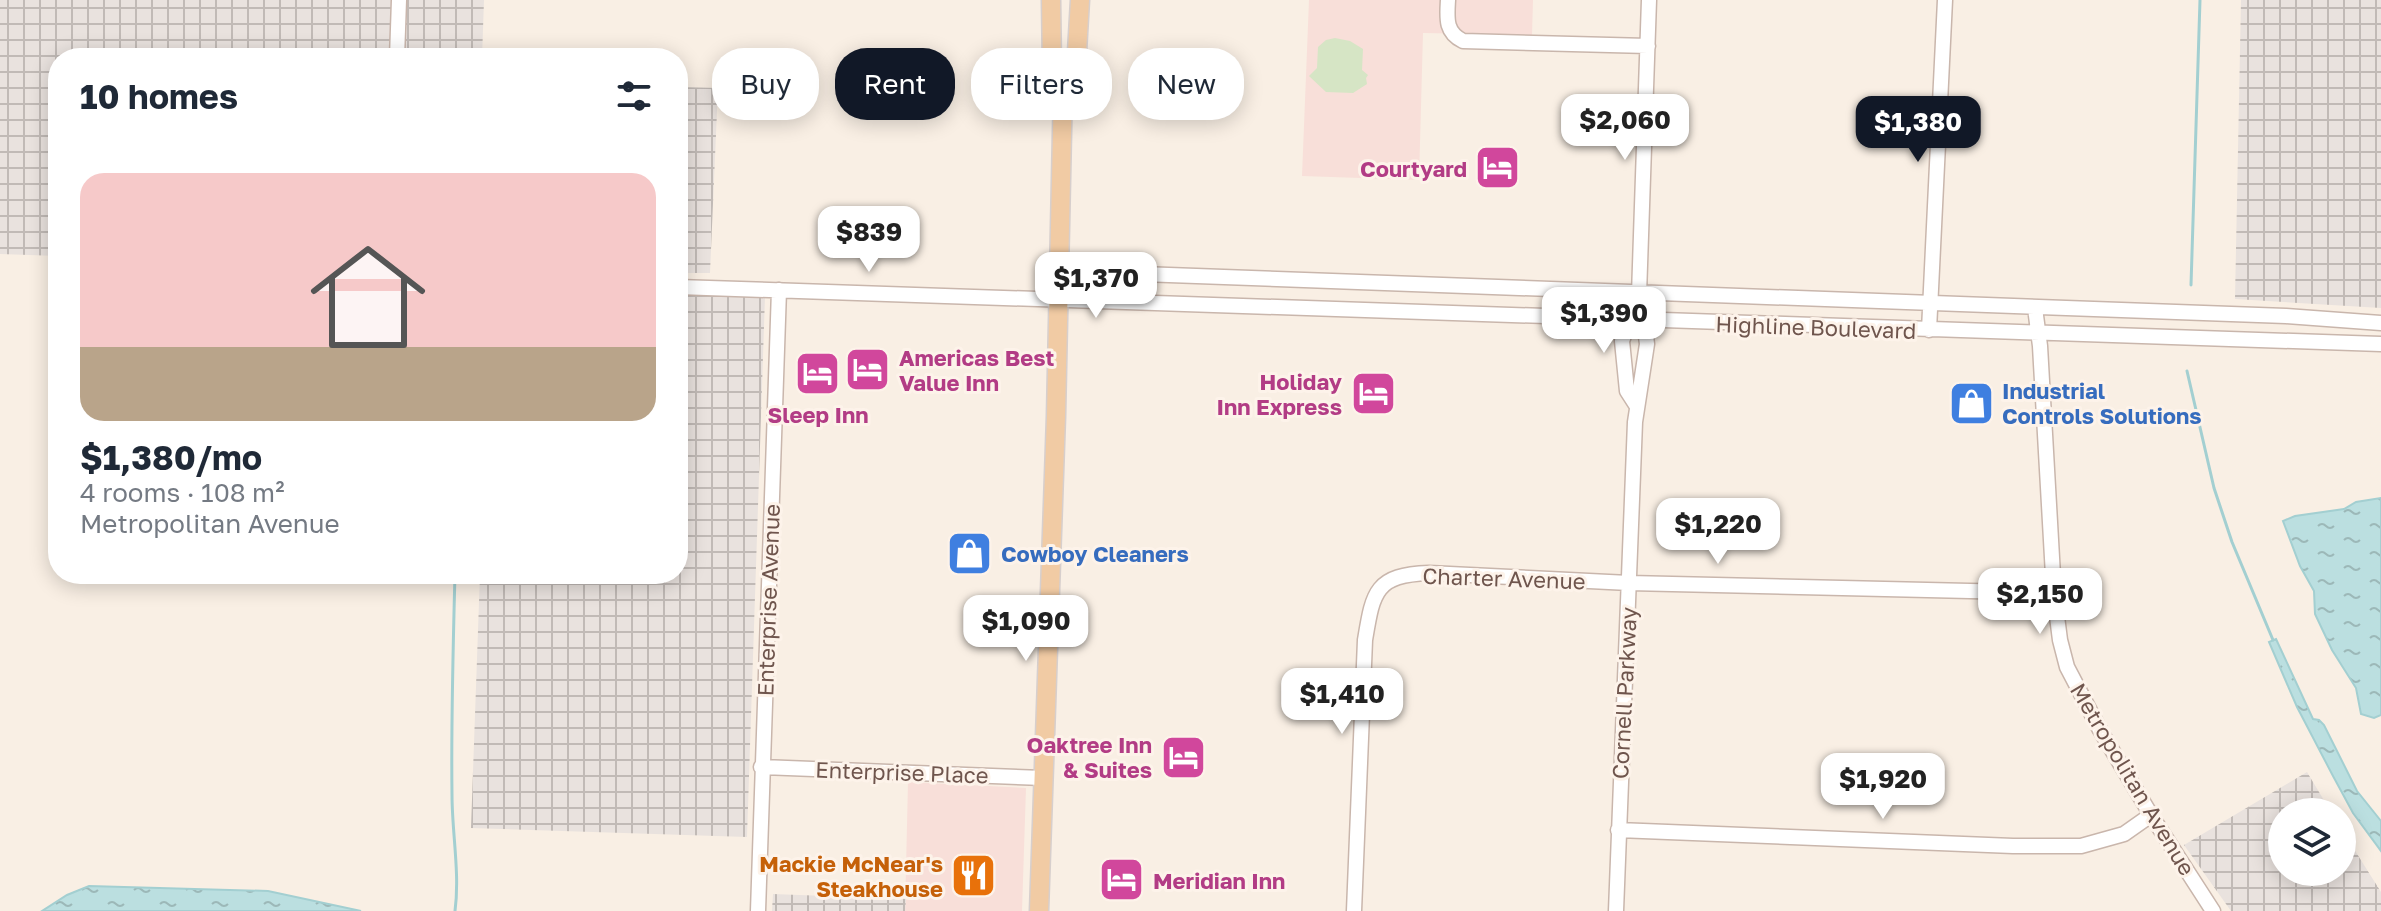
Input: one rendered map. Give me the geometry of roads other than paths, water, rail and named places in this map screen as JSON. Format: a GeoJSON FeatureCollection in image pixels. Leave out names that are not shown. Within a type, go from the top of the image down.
{"type":"FeatureCollection","features":[{"type":"Feature","properties":{"kind":"main road"},"geometry":{"type":"LineString","coordinates":[[1051,0],[1052,48]]}},
{"type":"Feature","properties":{"kind":"main road"},"geometry":{"type":"LineString","coordinates":[[1076,48],[1077,5]]}},
{"type":"Feature","properties":{"kind":"main road"},"geometry":{"type":"LineString","coordinates":[[1039,911],[1062,120]]}},
{"type":"Feature","properties":{"kind":"street"},"geometry":{"type":"LineString","coordinates":[[397,48],[399,0]]}},
{"type":"Feature","properties":{"kind":"street"},"geometry":{"type":"LineString","coordinates":[[1448,0],[1447,21],[1452,34],[1468,42],[1648,46]]}},
{"type":"Feature","properties":{"kind":"street","name":"Cornell Parkway"},"geometry":{"type":"LineString","coordinates":[[1616,911],[1636,405],[1647,344],[1645,329],[1638,322],[1649,0]]}},
{"type":"Feature","properties":{"kind":"street"},"geometry":{"type":"LineString","coordinates":[[1929,330],[1945,0]]}},
{"type":"Feature","properties":{"kind":"street","name":"Highline Boulevard"},"geometry":{"type":"LineString","coordinates":[[1059,271],[2286,316],[2381,323]]}},
{"type":"Feature","properties":{"kind":"street"},"geometry":{"type":"LineString","coordinates":[[1134,303],[1135,274]]}},
{"type":"Feature","properties":{"kind":"street","name":"Highline Boulevard"},"geometry":{"type":"LineString","coordinates":[[688,287],[1638,322],[2381,344]]}},
{"type":"Feature","properties":{"kind":"street","name":"Enterprise Avenue"},"geometry":{"type":"LineString","coordinates":[[758,911],[779,290]]}},
{"type":"Feature","properties":{"kind":"street","name":"Metropolitan Avenue"},"geometry":{"type":"LineString","coordinates":[[2035,308],[2054,593],[2067,667],[2100,730],[2213,911]]}},
{"type":"Feature","properties":{"kind":"street"},"geometry":{"type":"LineString","coordinates":[[1636,405],[1627,391],[1622,341],[1626,330],[1638,322]]}},
{"type":"Feature","properties":{"kind":"street","name":"Charter Avenue"},"geometry":{"type":"LineString","coordinates":[[1354,911],[1365,640],[1376,594],[1388,580],[1429,573],[1629,583],[2054,593]]}},
{"type":"Feature","properties":{"kind":"street","name":"Enterprise Place"},"geometry":{"type":"LineString","coordinates":[[761,767],[1043,778]]}},
{"type":"Feature","properties":{"kind":"street"},"geometry":{"type":"LineString","coordinates":[[1618,830],[2081,846],[2124,834],[2151,815]]}},
{"type":"Feature","properties":{"kind":"water"},"geometry":{"type":"Polygon","coordinates":[[[2381,498],[2381,715],[2374,718],[2361,714],[2356,688],[2332,650],[2315,614],[2314,591],[2300,566],[2283,521],[2381,498]]]}},
{"type":"Feature","properties":{"kind":"water"},"geometry":{"type":"Polygon","coordinates":[[[2276,639],[2313,719],[2324,725],[2357,791],[2381,821],[2381,851],[2356,817],[2356,798],[2345,798],[2297,707],[2269,642],[2276,639]]]}},
{"type":"Feature","properties":{"kind":"water"},"geometry":{"type":"Polygon","coordinates":[[[89,886],[268,891],[361,911],[42,911],[89,886]]]}},
{"type":"Feature","properties":{"kind":"waterway"},"geometry":{"type":"LineString","coordinates":[[2191,285],[2200,0]]}},
{"type":"Feature","properties":{"kind":"waterway"},"geometry":{"type":"LineString","coordinates":[[2187,371],[2214,488],[2232,542],[2273,640]]}},
{"type":"Feature","properties":{"kind":"waterway"},"geometry":{"type":"LineString","coordinates":[[455,584],[452,809],[457,882],[455,911]]}},
{"type":"Feature","properties":{"kind":"place","name":"Courtyard"},"geometry":{"type":"Point","coordinates":[1498,168]}},
{"type":"Feature","properties":{"kind":"place","name":"Americas Best Value Inn"},"geometry":{"type":"Point","coordinates":[868,370]}},
{"type":"Feature","properties":{"kind":"place","name":"Sleep Inn"},"geometry":{"type":"Point","coordinates":[818,373]}},
{"type":"Feature","properties":{"kind":"place","name":"Holiday Inn Express"},"geometry":{"type":"Point","coordinates":[1373,394]}},
{"type":"Feature","properties":{"kind":"place","name":"Industrial Controls Solutions"},"geometry":{"type":"Point","coordinates":[1971,403]}},
{"type":"Feature","properties":{"kind":"place","name":"Cowboy Cleaners"},"geometry":{"type":"Point","coordinates":[970,553]}},
{"type":"Feature","properties":{"kind":"place","name":"Oaktree Inn & Suites"},"geometry":{"type":"Point","coordinates":[1183,757]}},
{"type":"Feature","properties":{"kind":"place","name":"Mackie McNear's Steakhouse"},"geometry":{"type":"Point","coordinates":[974,876]}},
{"type":"Feature","properties":{"kind":"place","name":"Meridian Inn"},"geometry":{"type":"Point","coordinates":[1122,880]}}]}
